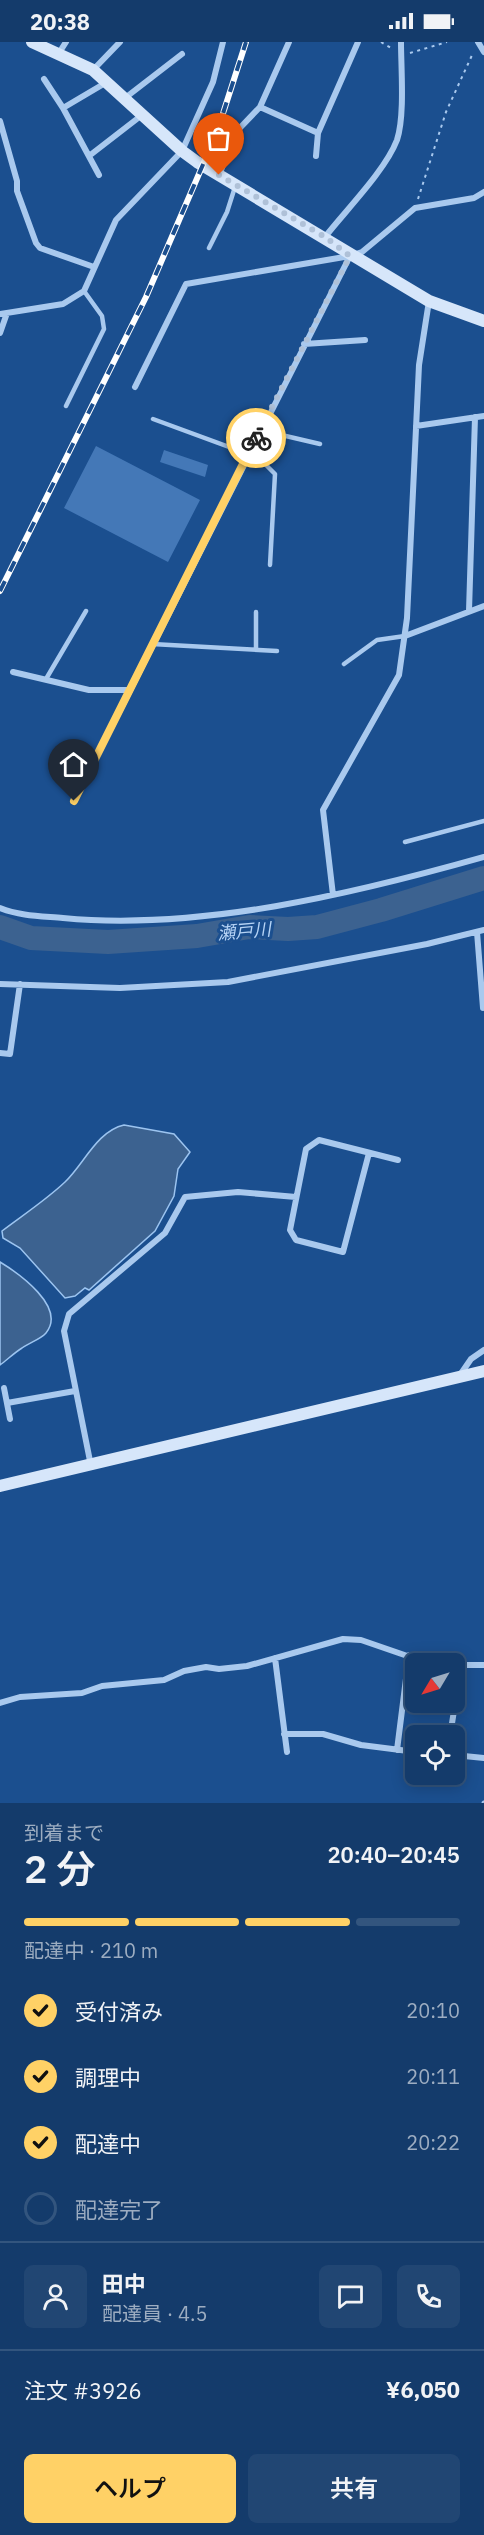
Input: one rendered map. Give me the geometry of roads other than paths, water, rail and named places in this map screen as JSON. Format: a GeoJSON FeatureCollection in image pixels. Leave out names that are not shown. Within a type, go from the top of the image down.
{"type":"FeatureCollection","features":[{"type":"Feature","properties":{"kind":"street"},"geometry":{"type":"LineString","coordinates":[[32,42],[62,47],[108,82],[182,151],[325,237],[350,256],[429,301],[484,321]]}},
{"type":"Feature","properties":{"kind":"street"},"geometry":{"type":"LineString","coordinates":[[93,70],[120,42]]}},
{"type":"Feature","properties":{"kind":"street"},"geometry":{"type":"LineString","coordinates":[[0,333],[4,313],[63,304],[84,291],[116,220],[182,151],[213,82],[224,42]]}},
{"type":"Feature","properties":{"kind":"street"},"geometry":{"type":"LineString","coordinates":[[219,175],[237,131],[260,107],[290,42]]}},
{"type":"Feature","properties":{"kind":"street"},"geometry":{"type":"LineString","coordinates":[[316,156],[318,133],[358,42]]}},
{"type":"Feature","properties":{"kind":"street"},"geometry":{"type":"LineString","coordinates":[[325,237],[389,154],[398,138],[401,106],[401,42]]}},
{"type":"Feature","properties":{"kind":"street"},"geometry":{"type":"LineString","coordinates":[[478,42],[484,52]]}},
{"type":"Feature","properties":{"kind":"street"},"geometry":{"type":"LineString","coordinates":[[125,98],[182,54]]}},
{"type":"Feature","properties":{"kind":"street"},"geometry":{"type":"LineString","coordinates":[[44,80],[63,108],[99,175]]}},
{"type":"Feature","properties":{"kind":"street"},"geometry":{"type":"LineString","coordinates":[[63,108],[108,82]]}},
{"type":"Feature","properties":{"kind":"street"},"geometry":{"type":"LineString","coordinates":[[260,107],[318,133]]}},
{"type":"Feature","properties":{"kind":"street"},"geometry":{"type":"LineString","coordinates":[[89,156],[143,114]]}},
{"type":"Feature","properties":{"kind":"street"},"geometry":{"type":"LineString","coordinates":[[0,121],[17,182],[17,191],[36,243],[40,248],[94,267]]}},
{"type":"Feature","properties":{"kind":"street"},"geometry":{"type":"LineString","coordinates":[[135,387],[186,284],[350,256],[362,252],[415,208],[474,198],[484,192]]}},
{"type":"Feature","properties":{"kind":"street"},"geometry":{"type":"LineString","coordinates":[[74,801],[350,256]]}},
{"type":"Feature","properties":{"kind":"street"},"geometry":{"type":"LineString","coordinates":[[333,895],[323,810],[399,675],[405,636],[419,366],[429,301]]}},
{"type":"Feature","properties":{"kind":"street"},"geometry":{"type":"LineString","coordinates":[[304,345],[365,340]]}},
{"type":"Feature","properties":{"kind":"street"},"geometry":{"type":"LineString","coordinates":[[416,426],[484,416]]}},
{"type":"Feature","properties":{"kind":"street"},"geometry":{"type":"LineString","coordinates":[[469,611],[475,417]]}},
{"type":"Feature","properties":{"kind":"street"},"geometry":{"type":"LineString","coordinates":[[405,636],[484,606]]}},
{"type":"Feature","properties":{"kind":"street"},"geometry":{"type":"LineString","coordinates":[[13,672],[89,690],[129,690]]}},
{"type":"Feature","properties":{"kind":"street"},"geometry":{"type":"LineString","coordinates":[[0,908],[13,914],[82,920],[134,921],[208,915],[333,895],[484,857]]}},
{"type":"Feature","properties":{"kind":"street"},"geometry":{"type":"LineString","coordinates":[[0,984],[120,988],[228,982],[481,931],[483,1008]]}},
{"type":"Feature","properties":{"kind":"street"},"geometry":{"type":"LineString","coordinates":[[0,1053],[9,1054],[20,984]]}},
{"type":"Feature","properties":{"kind":"street"},"geometry":{"type":"LineString","coordinates":[[369,1152],[343,1252],[296,1240],[290,1230],[306,1149],[319,1140],[369,1152],[398,1160]]}},
{"type":"Feature","properties":{"kind":"street"},"geometry":{"type":"LineString","coordinates":[[91,1466],[64,1331],[69,1314],[165,1233],[185,1197],[238,1192],[296,1197]]}},
{"type":"Feature","properties":{"kind":"street"},"geometry":{"type":"LineString","coordinates":[[458,1377],[471,1359],[484,1350]]}},
{"type":"Feature","properties":{"kind":"street"},"geometry":{"type":"LineString","coordinates":[[0,1486],[484,1371]]}},
{"type":"Feature","properties":{"kind":"street"},"geometry":{"type":"LineString","coordinates":[[4,1388],[10,1419]]}},
{"type":"Feature","properties":{"kind":"street"},"geometry":{"type":"LineString","coordinates":[[7,1403],[75,1391]]}},
{"type":"Feature","properties":{"kind":"street"},"geometry":{"type":"LineString","coordinates":[[0,1703],[20,1697],[82,1693],[102,1686],[164,1680],[184,1671],[206,1667],[219,1669],[247,1666],[344,1639],[361,1641],[405,1654]]}},
{"type":"Feature","properties":{"kind":"street"},"geometry":{"type":"LineString","coordinates":[[274,1658],[286,1752]]}},
{"type":"Feature","properties":{"kind":"street"},"geometry":{"type":"LineString","coordinates":[[465,1665],[484,1665]]}},
{"type":"Feature","properties":{"kind":"street"},"geometry":{"type":"LineString","coordinates":[[396,1750],[405,1684]]}},
{"type":"Feature","properties":{"kind":"street"},"geometry":{"type":"LineString","coordinates":[[284,1734],[323,1734],[361,1746],[405,1751]]}},
{"type":"Feature","properties":{"kind":"street"},"geometry":{"type":"LineString","coordinates":[[465,1756],[484,1758]]}},
{"type":"Feature","properties":{"kind":"lane"},"geometry":{"type":"LineString","coordinates":[[209,248],[227,212],[236,185]]}},
{"type":"Feature","properties":{"kind":"lane"},"geometry":{"type":"LineString","coordinates":[[66,406],[104,329],[102,316],[84,291]]}},
{"type":"Feature","properties":{"kind":"lane"},"geometry":{"type":"LineString","coordinates":[[153,419],[247,456],[259,458],[275,474],[270,565]]}},
{"type":"Feature","properties":{"kind":"lane"},"geometry":{"type":"LineString","coordinates":[[260,430],[320,444]]}},
{"type":"Feature","properties":{"kind":"lane"},"geometry":{"type":"LineString","coordinates":[[46,679],[86,611]]}},
{"type":"Feature","properties":{"kind":"lane"},"geometry":{"type":"LineString","coordinates":[[256,612],[256,650]]}},
{"type":"Feature","properties":{"kind":"lane"},"geometry":{"type":"LineString","coordinates":[[344,664],[377,639],[405,636]]}},
{"type":"Feature","properties":{"kind":"lane"},"geometry":{"type":"LineString","coordinates":[[153,644],[277,651]]}},
{"type":"Feature","properties":{"kind":"lane"},"geometry":{"type":"LineString","coordinates":[[405,842],[484,821]]}},
{"type":"Feature","properties":{"kind":"water"},"geometry":{"type":"Polygon","coordinates":[[[124,1125],[174,1134],[190,1152],[178,1169],[174,1196],[155,1231],[89,1290],[85,1288],[75,1296],[65,1298],[20,1248],[3,1238],[2,1231],[65,1182],[106,1134],[124,1125]]]}},
{"type":"Feature","properties":{"kind":"water"},"geometry":{"type":"Polygon","coordinates":[[[0,1262],[38,1292],[50,1312],[51,1323],[44,1335],[0,1365],[0,1262]]]}},
{"type":"Feature","properties":{"kind":"waterway","name":"瀬戸川"},"geometry":{"type":"LineString","coordinates":[[0,927],[31,938],[108,942],[197,936],[249,927],[288,929],[317,927],[484,878]]}},
{"type":"Feature","properties":{"kind":"railway"},"geometry":{"type":"LineString","coordinates":[[0,591],[146,297],[217,132],[246,42]]}}]}
